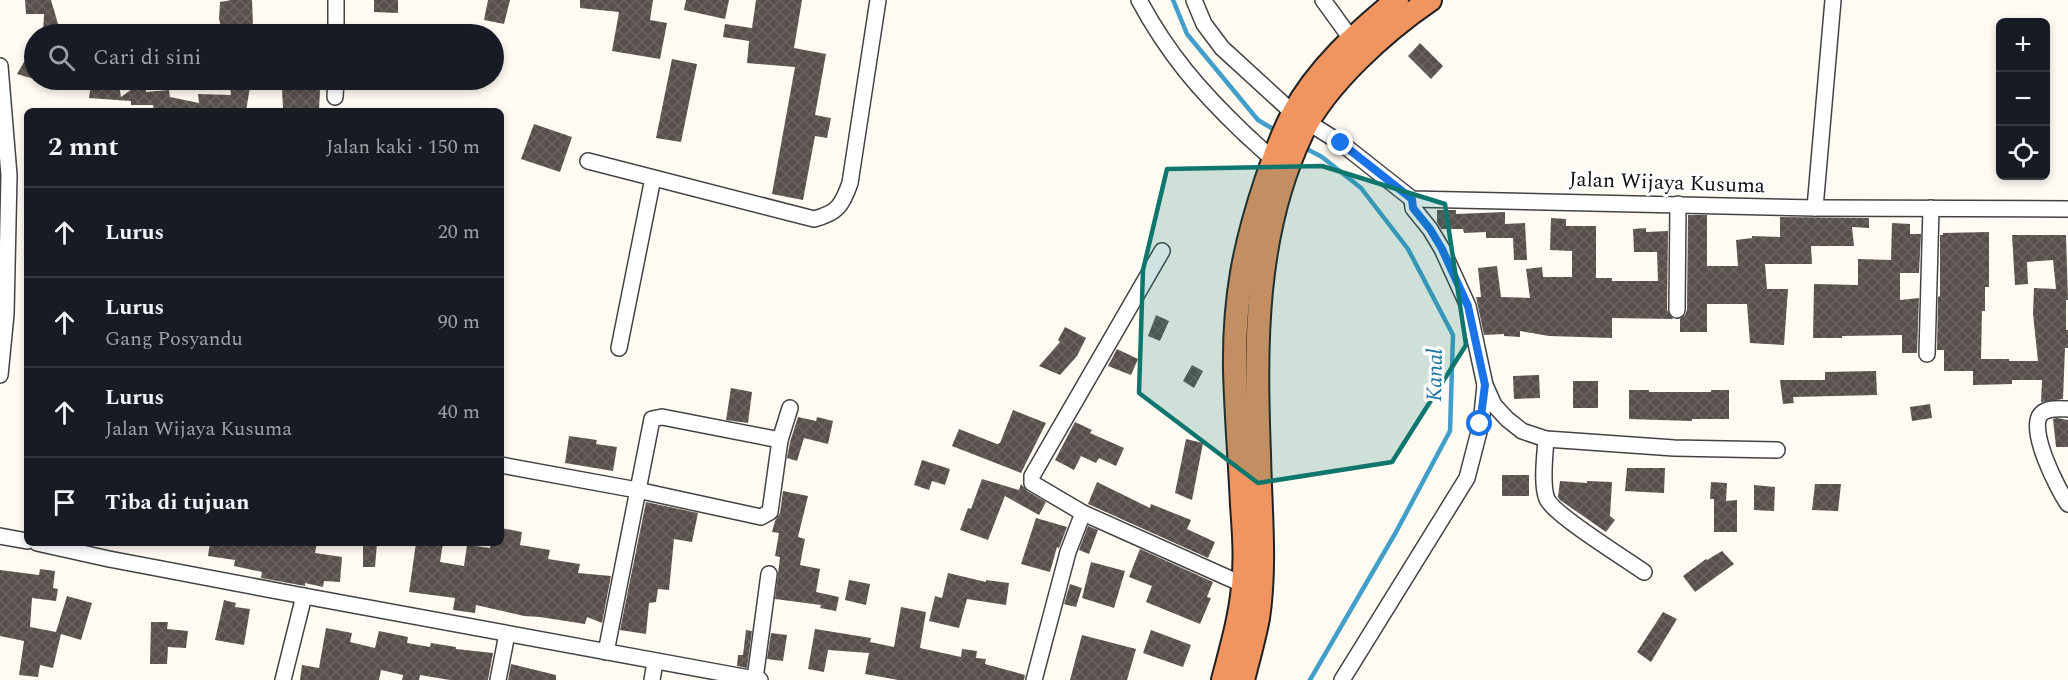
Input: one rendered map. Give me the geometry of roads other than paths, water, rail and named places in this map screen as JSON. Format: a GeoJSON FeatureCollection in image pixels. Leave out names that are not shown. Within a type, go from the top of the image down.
{"type":"FeatureCollection","features":[{"type":"Feature","properties":{"kind":"highway"},"geometry":{"type":"LineString","coordinates":[[1243,680],[1244,537],[1235,328],[1246,247],[1322,73],[1352,40],[1397,0]]}},
{"type":"Feature","properties":{"kind":"highway"},"geometry":{"type":"LineString","coordinates":[[1223,680],[1244,638],[1258,617],[1261,586],[1261,536],[1256,368],[1260,290],[1270,230],[1291,140],[1369,49],[1430,0]]}},
{"type":"Feature","properties":{"kind":"street"},"geometry":{"type":"LineString","coordinates":[[336,0],[336,24]]}},
{"type":"Feature","properties":{"kind":"street"},"geometry":{"type":"LineString","coordinates":[[588,161],[814,219],[829,215],[840,207],[850,183],[878,0]]}},
{"type":"Feature","properties":{"kind":"street"},"geometry":{"type":"LineString","coordinates":[[1140,0],[1164,43],[1190,77],[1221,111],[1291,140],[1341,143],[1412,199],[1413,208],[1442,249],[1468,306],[1485,385],[1494,405],[1522,431],[1546,439],[1674,448],[1777,450]]}},
{"type":"Feature","properties":{"kind":"street"},"geometry":{"type":"LineString","coordinates":[[1194,0],[1204,24],[1291,140]]}},
{"type":"Feature","properties":{"kind":"street"},"geometry":{"type":"LineString","coordinates":[[1323,0],[1352,40]]}},
{"type":"Feature","properties":{"kind":"street"},"geometry":{"type":"LineString","coordinates":[[1815,208],[1833,0]]}},
{"type":"Feature","properties":{"kind":"street"},"geometry":{"type":"LineString","coordinates":[[0,66],[9,175],[4,242],[6,314],[0,375]]}},
{"type":"Feature","properties":{"kind":"street"},"geometry":{"type":"LineString","coordinates":[[336,90],[336,97]]}},
{"type":"Feature","properties":{"kind":"street"},"geometry":{"type":"LineString","coordinates":[[619,348],[653,178]]}},
{"type":"Feature","properties":{"kind":"street","name":"Jalan Wijaya Kusuma"},"geometry":{"type":"LineString","coordinates":[[1412,199],[1815,208],[2068,209]]}},
{"type":"Feature","properties":{"kind":"street"},"geometry":{"type":"LineString","coordinates":[[1677,309],[1678,204]]}},
{"type":"Feature","properties":{"kind":"street"},"geometry":{"type":"LineString","coordinates":[[1927,354],[1930,208]]}},
{"type":"Feature","properties":{"kind":"street"},"geometry":{"type":"LineString","coordinates":[[1162,251],[1031,479],[1032,483],[1083,513],[1244,585]]}},
{"type":"Feature","properties":{"kind":"street"},"geometry":{"type":"LineString","coordinates":[[1342,680],[1467,478],[1480,424],[1485,385]]}},
{"type":"Feature","properties":{"kind":"street"},"geometry":{"type":"LineString","coordinates":[[504,466],[638,490],[761,517],[770,512],[780,440],[790,408]]}},
{"type":"Feature","properties":{"kind":"street"},"geometry":{"type":"LineString","coordinates":[[2068,409],[2043,411],[2039,417],[2040,440],[2045,458],[2056,485],[2068,504]]}},
{"type":"Feature","properties":{"kind":"street"},"geometry":{"type":"LineString","coordinates":[[606,652],[651,421],[654,417],[780,440]]}},
{"type":"Feature","properties":{"kind":"street"},"geometry":{"type":"LineString","coordinates":[[1546,439],[1545,489],[1546,498],[1551,505],[1563,517],[1644,572]]}},
{"type":"Feature","properties":{"kind":"street"},"geometry":{"type":"LineString","coordinates":[[1034,680],[1068,552],[1083,513]]}},
{"type":"Feature","properties":{"kind":"street"},"geometry":{"type":"LineString","coordinates":[[0,536],[24,540]]}},
{"type":"Feature","properties":{"kind":"street"},"geometry":{"type":"LineString","coordinates":[[50,546],[304,596],[758,680],[770,574]]}},
{"type":"Feature","properties":{"kind":"street"},"geometry":{"type":"LineString","coordinates":[[283,680],[304,596]]}},
{"type":"Feature","properties":{"kind":"street"},"geometry":{"type":"LineString","coordinates":[[498,680],[507,634]]}},
{"type":"Feature","properties":{"kind":"street"},"geometry":{"type":"LineString","coordinates":[[652,680],[655,662]]}},
{"type":"Feature","properties":{"kind":"waterway","name":"Kanal"},"geometry":{"type":"LineString","coordinates":[[1173,0],[1187,34],[1258,120],[1278,132]]}},
{"type":"Feature","properties":{"kind":"waterway","name":"Kanal"},"geometry":{"type":"LineString","coordinates":[[1303,147],[1322,157],[1361,188],[1408,249],[1453,335],[1450,431],[1396,532],[1310,680]]}}]}
